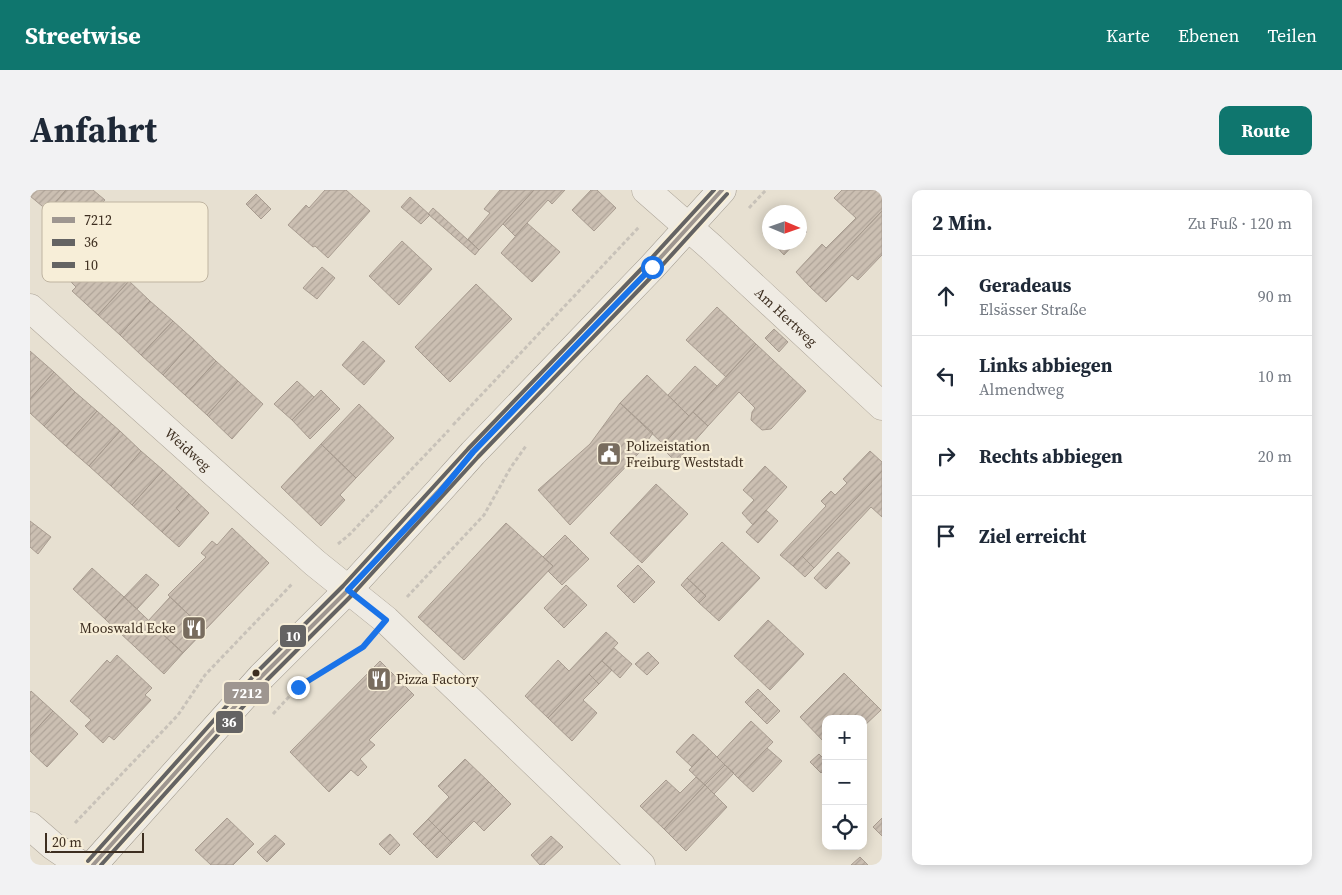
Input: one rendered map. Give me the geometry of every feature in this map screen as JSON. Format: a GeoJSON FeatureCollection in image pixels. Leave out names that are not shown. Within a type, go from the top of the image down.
{"type":"FeatureCollection","features":[{"type":"Feature","properties":{"kind":"street"},"geometry":{"type":"LineString","coordinates":[[93,865],[262,676],[348,590],[440,492],[473,452],[652,267],[722,190]]}},
{"type":"Feature","properties":{"kind":"street","name":"Am Hertweg"},"geometry":{"type":"LineString","coordinates":[[654,196],[882,406]]}},
{"type":"Feature","properties":{"kind":"street","name":"Weidweg"},"geometry":{"type":"LineString","coordinates":[[30,308],[315,563],[386,620],[641,865]]}},
{"type":"Feature","properties":{"kind":"street"},"geometry":{"type":"LineString","coordinates":[[30,826],[81,865]]}},
{"type":"Feature","properties":{"kind":"path"},"geometry":{"type":"LineString","coordinates":[[746,212],[766,190]]}},
{"type":"Feature","properties":{"kind":"path"},"geometry":{"type":"LineString","coordinates":[[54,846],[178,715],[205,675],[295,580],[356,527],[619,250],[654,196]]}},
{"type":"Feature","properties":{"kind":"path"},"geometry":{"type":"LineString","coordinates":[[271,716],[298,687],[363,647],[484,515],[526,445]]}},
{"type":"Feature","properties":{"kind":"building"},"geometry":{"type":"Polygon","coordinates":[[[30,190],[66,190],[56,202],[42,202],[42,206],[30,196],[30,190]]]}},
{"type":"Feature","properties":{"kind":"building"},"geometry":{"type":"Polygon","coordinates":[[[66,190],[93,190],[105,200],[103,202],[56,202],[66,190]]]}},
{"type":"Feature","properties":{"kind":"building"},"geometry":{"type":"Polygon","coordinates":[[[325,190],[346,190],[370,211],[328,258],[288,225],[306,205],[309,208],[325,190]]]}},
{"type":"Feature","properties":{"kind":"building"},"geometry":{"type":"Polygon","coordinates":[[[500,190],[534,190],[479,250],[468,239],[490,213],[484,209],[500,190]]]}},
{"type":"Feature","properties":{"kind":"building"},"geometry":{"type":"Polygon","coordinates":[[[534,190],[565,190],[552,204],[548,200],[515,236],[503,224],[534,190]]]}},
{"type":"Feature","properties":{"kind":"building"},"geometry":{"type":"Polygon","coordinates":[[[591,190],[597,190],[616,208],[594,231],[572,210],[591,190]]]}},
{"type":"Feature","properties":{"kind":"building"},"geometry":{"type":"Polygon","coordinates":[[[842,190],[882,190],[882,211],[810,287],[796,272],[822,244],[826,248],[856,218],[834,198],[842,190]]]}},
{"type":"Feature","properties":{"kind":"building"},"geometry":{"type":"Polygon","coordinates":[[[256,194],[271,209],[261,219],[246,204],[256,194]]]}},
{"type":"Feature","properties":{"kind":"building"},"geometry":{"type":"Polygon","coordinates":[[[410,197],[430,215],[421,224],[401,207],[410,197]]]}},
{"type":"Feature","properties":{"kind":"building"},"geometry":{"type":"Polygon","coordinates":[[[433,208],[479,250],[475,255],[428,214],[433,208]]]}},
{"type":"Feature","properties":{"kind":"building"},"geometry":{"type":"Polygon","coordinates":[[[882,211],[882,255],[858,280],[852,275],[826,302],[810,287],[882,211]]]}},
{"type":"Feature","properties":{"kind":"building"},"geometry":{"type":"Polygon","coordinates":[[[527,223],[560,252],[532,282],[501,253],[527,223]]]}},
{"type":"Feature","properties":{"kind":"building"},"geometry":{"type":"Polygon","coordinates":[[[402,241],[432,269],[399,305],[369,276],[402,241]]]}},
{"type":"Feature","properties":{"kind":"building"},"geometry":{"type":"Polygon","coordinates":[[[779,250],[789,250],[784,255],[779,250]]]}},
{"type":"Feature","properties":{"kind":"building"},"geometry":{"type":"Polygon","coordinates":[[[322,267],[335,278],[317,299],[303,288],[322,267]]]}},
{"type":"Feature","properties":{"kind":"building"},"geometry":{"type":"Polygon","coordinates":[[[71,282],[128,282],[98,315],[72,291],[76,287],[71,282]]]}},
{"type":"Feature","properties":{"kind":"building"},"geometry":{"type":"Polygon","coordinates":[[[128,282],[150,301],[120,335],[98,315],[128,282]]]}},
{"type":"Feature","properties":{"kind":"building"},"geometry":{"type":"Polygon","coordinates":[[[476,284],[512,319],[450,382],[415,347],[476,284]]]}},
{"type":"Feature","properties":{"kind":"building"},"geometry":{"type":"Polygon","coordinates":[[[150,301],[173,321],[141,355],[120,335],[150,301]]]}},
{"type":"Feature","properties":{"kind":"building"},"geometry":{"type":"Polygon","coordinates":[[[717,307],[756,344],[726,377],[686,340],[717,307]]]}},
{"type":"Feature","properties":{"kind":"building"},"geometry":{"type":"Polygon","coordinates":[[[173,321],[194,340],[163,375],[141,355],[173,321]]]}},
{"type":"Feature","properties":{"kind":"building"},"geometry":{"type":"Polygon","coordinates":[[[774,329],[788,342],[779,352],[765,338],[774,329]]]}},
{"type":"Feature","properties":{"kind":"building"},"geometry":{"type":"Polygon","coordinates":[[[194,340],[216,361],[185,395],[163,375],[194,340]]]}},
{"type":"Feature","properties":{"kind":"building"},"geometry":{"type":"Polygon","coordinates":[[[363,341],[385,361],[364,385],[342,365],[363,341]]]}},
{"type":"Feature","properties":{"kind":"building"},"geometry":{"type":"Polygon","coordinates":[[[756,344],[806,391],[771,429],[762,430],[751,420],[752,412],[755,408],[739,392],[708,426],[693,412],[756,344]]]}},
{"type":"Feature","properties":{"kind":"building"},"geometry":{"type":"Polygon","coordinates":[[[30,351],[54,372],[30,399],[30,351]]]}},
{"type":"Feature","properties":{"kind":"building"},"geometry":{"type":"Polygon","coordinates":[[[216,361],[238,381],[207,415],[185,395],[216,361]]]}},
{"type":"Feature","properties":{"kind":"building"},"geometry":{"type":"Polygon","coordinates":[[[695,366],[717,386],[689,416],[668,395],[695,366]]]}},
{"type":"Feature","properties":{"kind":"building"},"geometry":{"type":"Polygon","coordinates":[[[54,372],[75,392],[44,426],[30,413],[30,399],[54,372]]]}},
{"type":"Feature","properties":{"kind":"building"},"geometry":{"type":"Polygon","coordinates":[[[647,375],[689,416],[663,444],[620,403],[647,375]]]}},
{"type":"Feature","properties":{"kind":"building"},"geometry":{"type":"Polygon","coordinates":[[[238,381],[263,404],[232,439],[207,415],[238,381]]]}},
{"type":"Feature","properties":{"kind":"building"},"geometry":{"type":"Polygon","coordinates":[[[297,381],[314,397],[292,420],[274,404],[297,381]]]}},
{"type":"Feature","properties":{"kind":"building"},"geometry":{"type":"Polygon","coordinates":[[[321,390],[340,409],[310,439],[292,420],[321,390]]]}},
{"type":"Feature","properties":{"kind":"building"},"geometry":{"type":"Polygon","coordinates":[[[75,392],[97,411],[66,446],[44,426],[75,392]]]}},
{"type":"Feature","properties":{"kind":"building"},"geometry":{"type":"Polygon","coordinates":[[[620,403],[653,433],[638,454],[570,525],[538,490],[590,444],[620,403]]]}},
{"type":"Feature","properties":{"kind":"building"},"geometry":{"type":"Polygon","coordinates":[[[359,404],[394,438],[356,478],[321,444],[359,404]]]}},
{"type":"Feature","properties":{"kind":"building"},"geometry":{"type":"Polygon","coordinates":[[[97,411],[120,431],[89,466],[66,446],[97,411]]]}},
{"type":"Feature","properties":{"kind":"building"},"geometry":{"type":"Polygon","coordinates":[[[693,412],[708,426],[676,462],[661,447],[693,412]]]}},
{"type":"Feature","properties":{"kind":"building"},"geometry":{"type":"Polygon","coordinates":[[[120,431],[141,451],[111,486],[89,466],[120,431]]]}},
{"type":"Feature","properties":{"kind":"building"},"geometry":{"type":"Polygon","coordinates":[[[321,444],[356,478],[340,495],[345,500],[321,526],[281,487],[321,444]]]}},
{"type":"Feature","properties":{"kind":"building"},"geometry":{"type":"Polygon","coordinates":[[[141,451],[163,470],[132,505],[111,486],[141,451]]]}},
{"type":"Feature","properties":{"kind":"building"},"geometry":{"type":"Polygon","coordinates":[[[870,451],[882,462],[882,471],[793,566],[780,555],[826,506],[821,501],[831,491],[835,495],[847,483],[843,479],[870,451]]]}},
{"type":"Feature","properties":{"kind":"building"},"geometry":{"type":"Polygon","coordinates":[[[765,466],[787,487],[753,525],[742,513],[754,500],[743,490],[765,466]]]}},
{"type":"Feature","properties":{"kind":"building"},"geometry":{"type":"Polygon","coordinates":[[[163,470],[189,494],[176,508],[180,512],[162,532],[132,505],[163,470]]]}},
{"type":"Feature","properties":{"kind":"building"},"geometry":{"type":"Polygon","coordinates":[[[882,471],[882,517],[871,507],[814,568],[802,556],[882,471]]]}},
{"type":"Feature","properties":{"kind":"building"},"geometry":{"type":"Polygon","coordinates":[[[656,484],[688,514],[642,563],[610,533],[656,484]]]}},
{"type":"Feature","properties":{"kind":"building"},"geometry":{"type":"Polygon","coordinates":[[[189,494],[209,513],[179,547],[162,532],[180,512],[176,508],[189,494]]]}},
{"type":"Feature","properties":{"kind":"building"},"geometry":{"type":"Polygon","coordinates":[[[766,510],[778,521],[758,543],[746,532],[766,510]]]}},
{"type":"Feature","properties":{"kind":"building"},"geometry":{"type":"Polygon","coordinates":[[[30,521],[51,537],[38,554],[30,547],[30,521]]]}},
{"type":"Feature","properties":{"kind":"building"},"geometry":{"type":"Polygon","coordinates":[[[506,523],[553,566],[464,660],[418,617],[506,523]]]}},
{"type":"Feature","properties":{"kind":"building"},"geometry":{"type":"Polygon","coordinates":[[[232,528],[269,563],[205,630],[168,595],[206,557],[201,553],[212,541],[217,545],[232,528]]]}},
{"type":"Feature","properties":{"kind":"building"},"geometry":{"type":"Polygon","coordinates":[[[565,535],[589,559],[562,585],[548,571],[553,566],[543,557],[565,535]]]}},
{"type":"Feature","properties":{"kind":"building"},"geometry":{"type":"Polygon","coordinates":[[[722,542],[760,578],[719,621],[699,603],[706,596],[687,578],[722,542]]]}},
{"type":"Feature","properties":{"kind":"building"},"geometry":{"type":"Polygon","coordinates":[[[838,552],[850,563],[826,589],[814,578],[838,552]]]}},
{"type":"Feature","properties":{"kind":"building"},"geometry":{"type":"Polygon","coordinates":[[[802,556],[814,568],[805,577],[793,566],[802,556]]]}},
{"type":"Feature","properties":{"kind":"building"},"geometry":{"type":"Polygon","coordinates":[[[638,565],[655,582],[634,603],[617,586],[638,565]]]}},
{"type":"Feature","properties":{"kind":"building"},"geometry":{"type":"Polygon","coordinates":[[[92,568],[124,597],[105,619],[73,589],[92,568]]]}},
{"type":"Feature","properties":{"kind":"building"},"geometry":{"type":"Polygon","coordinates":[[[146,574],[159,585],[137,609],[124,597],[146,574]]]}},
{"type":"Feature","properties":{"kind":"building"},"geometry":{"type":"Polygon","coordinates":[[[687,578],[706,596],[699,603],[681,585],[687,578]]]}},
{"type":"Feature","properties":{"kind":"building"},"geometry":{"type":"Polygon","coordinates":[[[566,585],[587,605],[564,628],[544,608],[566,585]]]}},
{"type":"Feature","properties":{"kind":"building"},"geometry":{"type":"Polygon","coordinates":[[[124,597],[183,653],[164,674],[105,619],[124,597]]]}},
{"type":"Feature","properties":{"kind":"building"},"geometry":{"type":"Polygon","coordinates":[[[170,597],[205,630],[183,653],[148,621],[170,597]]]}},
{"type":"Feature","properties":{"kind":"building"},"geometry":{"type":"Polygon","coordinates":[[[768,620],[804,654],[770,690],[734,656],[768,620]]]}},
{"type":"Feature","properties":{"kind":"building"},"geometry":{"type":"Polygon","coordinates":[[[606,632],[618,643],[548,718],[525,696],[558,660],[569,671],[606,632]]]}},
{"type":"Feature","properties":{"kind":"building"},"geometry":{"type":"Polygon","coordinates":[[[614,648],[632,664],[620,678],[602,661],[614,648]]]}},
{"type":"Feature","properties":{"kind":"building"},"geometry":{"type":"Polygon","coordinates":[[[648,652],[659,663],[647,675],[635,664],[648,652]]]}},
{"type":"Feature","properties":{"kind":"building"},"geometry":{"type":"Polygon","coordinates":[[[117,655],[152,688],[145,695],[151,700],[114,740],[109,736],[103,743],[85,726],[91,720],[70,701],[107,660],[110,663],[117,655]]]}},
{"type":"Feature","properties":{"kind":"building"},"geometry":{"type":"Polygon","coordinates":[[[380,661],[414,695],[369,740],[375,745],[360,759],[367,767],[358,776],[351,770],[329,792],[290,752],[380,661]]]}},
{"type":"Feature","properties":{"kind":"building"},"geometry":{"type":"Polygon","coordinates":[[[602,661],[612,670],[599,684],[589,674],[602,661]]]}},
{"type":"Feature","properties":{"kind":"building"},"geometry":{"type":"Polygon","coordinates":[[[844,673],[881,710],[867,723],[867,715],[822,715],[822,740],[800,717],[844,673]]]}},
{"type":"Feature","properties":{"kind":"building"},"geometry":{"type":"Polygon","coordinates":[[[589,674],[599,684],[583,700],[597,713],[572,741],[548,718],[589,674]]]}},
{"type":"Feature","properties":{"kind":"building"},"geometry":{"type":"Polygon","coordinates":[[[758,689],[780,711],[767,724],[745,702],[758,689]]]}},
{"type":"Feature","properties":{"kind":"building"},"geometry":{"type":"Polygon","coordinates":[[[31,691],[53,711],[30,736],[30,693],[31,691]]]}},
{"type":"Feature","properties":{"kind":"building"},"geometry":{"type":"Polygon","coordinates":[[[53,711],[78,734],[47,767],[30,751],[30,736],[53,711]]]}},
{"type":"Feature","properties":{"kind":"building"},"geometry":{"type":"Polygon","coordinates":[[[751,721],[773,742],[738,778],[717,757],[751,721]]]}},
{"type":"Feature","properties":{"kind":"building"},"geometry":{"type":"Polygon","coordinates":[[[693,734],[709,749],[692,767],[676,752],[693,734]]]}},
{"type":"Feature","properties":{"kind":"building"},"geometry":{"type":"Polygon","coordinates":[[[767,748],[782,761],[753,792],[738,778],[767,748]]]}},
{"type":"Feature","properties":{"kind":"building"},"geometry":{"type":"Polygon","coordinates":[[[709,749],[725,765],[705,785],[689,770],[709,749]]]}},
{"type":"Feature","properties":{"kind":"building"},"geometry":{"type":"Polygon","coordinates":[[[819,754],[822,757],[822,772],[821,773],[810,762],[819,754]]]}},
{"type":"Feature","properties":{"kind":"building"},"geometry":{"type":"Polygon","coordinates":[[[465,759],[489,782],[440,831],[428,819],[449,797],[438,786],[465,759]]]}},
{"type":"Feature","properties":{"kind":"building"},"geometry":{"type":"Polygon","coordinates":[[[725,765],[734,773],[714,794],[705,785],[725,765]]]}},
{"type":"Feature","properties":{"kind":"building"},"geometry":{"type":"Polygon","coordinates":[[[696,777],[705,785],[664,829],[640,806],[666,780],[680,793],[696,777]]]}},
{"type":"Feature","properties":{"kind":"building"},"geometry":{"type":"Polygon","coordinates":[[[489,782],[511,804],[484,831],[474,821],[452,843],[440,831],[489,782]]]}},
{"type":"Feature","properties":{"kind":"building"},"geometry":{"type":"Polygon","coordinates":[[[705,785],[727,807],[686,851],[664,829],[705,785]]]}},
{"type":"Feature","properties":{"kind":"building"},"geometry":{"type":"Polygon","coordinates":[[[227,818],[254,844],[233,865],[211,865],[195,850],[227,818]]]}},
{"type":"Feature","properties":{"kind":"building"},"geometry":{"type":"Polygon","coordinates":[[[882,818],[882,836],[873,827],[882,818]]]}},
{"type":"Feature","properties":{"kind":"building"},"geometry":{"type":"Polygon","coordinates":[[[428,819],[440,831],[425,846],[413,834],[428,819]]]}},
{"type":"Feature","properties":{"kind":"building"},"geometry":{"type":"Polygon","coordinates":[[[440,831],[452,843],[437,858],[425,846],[440,831]]]}},
{"type":"Feature","properties":{"kind":"building"},"geometry":{"type":"Polygon","coordinates":[[[390,834],[400,845],[390,855],[379,844],[390,834]]]}},
{"type":"Feature","properties":{"kind":"building"},"geometry":{"type":"Polygon","coordinates":[[[275,835],[285,844],[267,862],[257,852],[275,835]]]}},
{"type":"Feature","properties":{"kind":"building"},"geometry":{"type":"Polygon","coordinates":[[[551,836],[563,847],[544,865],[540,865],[531,855],[551,836]]]}},
{"type":"Feature","properties":{"kind":"building"},"geometry":{"type":"Polygon","coordinates":[[[860,857],[868,865],[851,865],[860,857]]]}},
{"type":"Feature","properties":{"kind":"transit line","name":"10"},"geometry":{"type":"LineString","coordinates":[[88,861],[257,672],[343,586],[468,449],[647,263],[714,190]]}},
{"type":"Feature","properties":{"kind":"transit line","name":"7212"},"geometry":{"type":"LineString","coordinates":[[93,865],[262,676],[348,590],[473,453],[652,267],[722,190]]}},
{"type":"Feature","properties":{"kind":"transit line","name":"36"},"geometry":{"type":"LineString","coordinates":[[101,865],[267,680],[353,594],[478,457],[657,271],[727,194]]}},
{"type":"Feature","properties":{"kind":"place","name":"Polizeistation Freiburg Weststadt"},"geometry":{"type":"Point","coordinates":[609,454]}},
{"type":"Feature","properties":{"kind":"place","name":"Mooswald Ecke"},"geometry":{"type":"Point","coordinates":[194,628]}},
{"type":"Feature","properties":{"kind":"place","name":"Pizza Factory"},"geometry":{"type":"Point","coordinates":[379,679]}},
{"type":"Feature","properties":{"kind":"route"},"geometry":{"type":"LineString","coordinates":[[298,687],[363,647],[386,620],[348,590],[440,492],[473,452],[652,267]]}}]}
